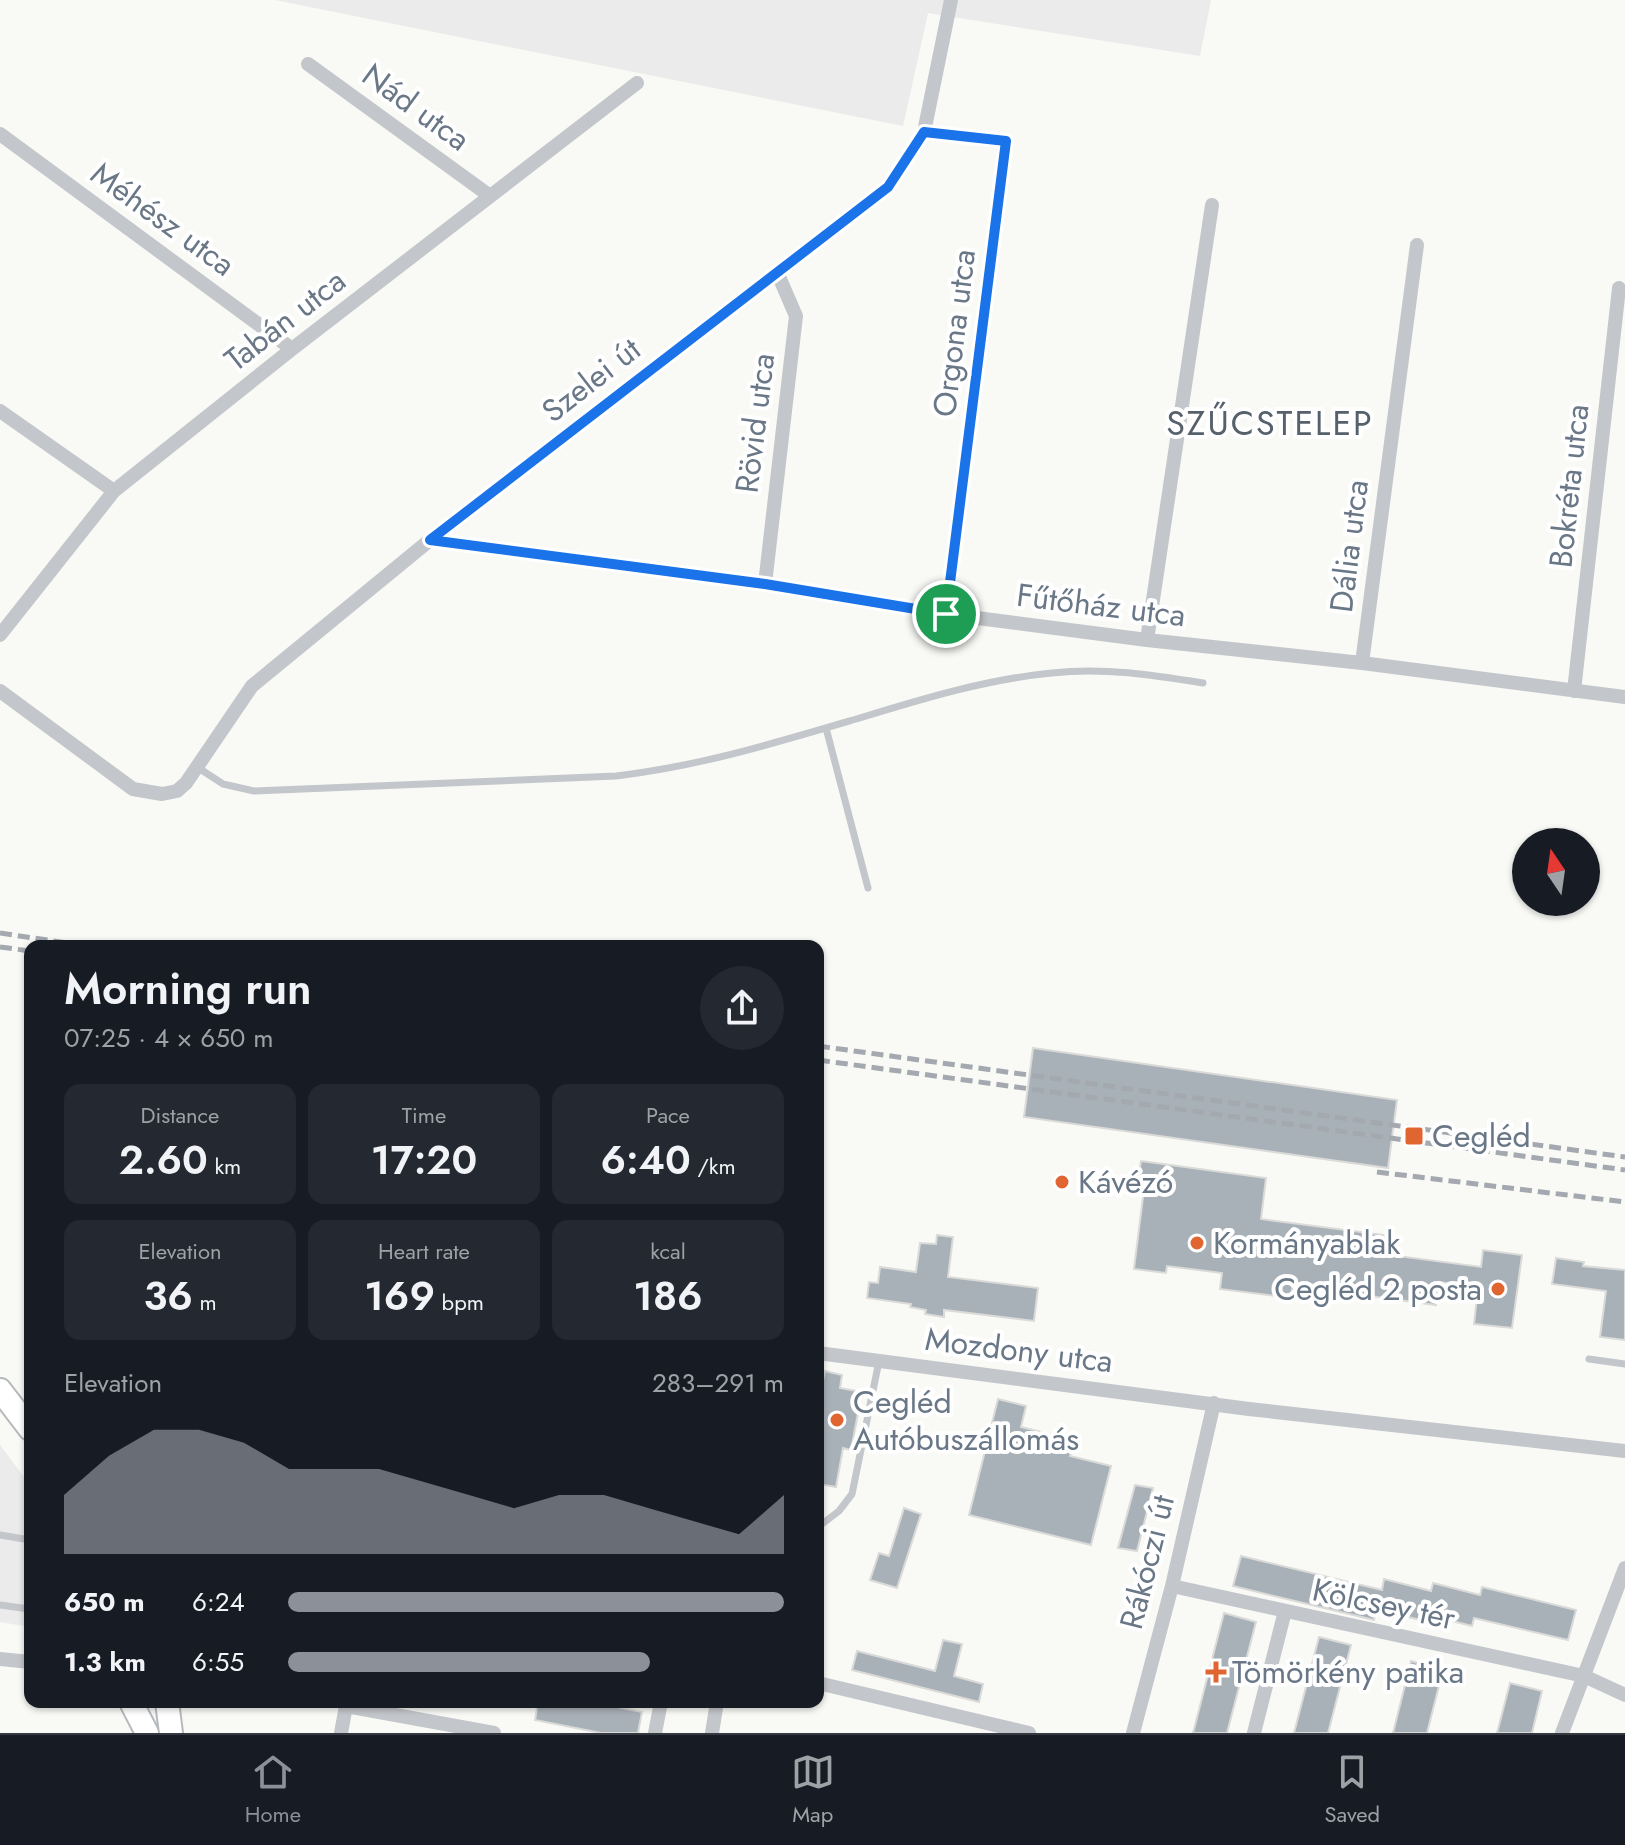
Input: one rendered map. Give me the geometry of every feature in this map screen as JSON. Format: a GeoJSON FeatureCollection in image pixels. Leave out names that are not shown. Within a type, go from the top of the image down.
{"type":"FeatureCollection","features":[{"type":"Feature","properties":{"kind":"main road"},"geometry":{"type":"LineString","coordinates":[[0,1390],[24,1421]]}},
{"type":"Feature","properties":{"kind":"main road"},"geometry":{"type":"LineString","coordinates":[[139,1708],[147,1733]]}},
{"type":"Feature","properties":{"kind":"main road"},"geometry":{"type":"LineString","coordinates":[[168,1708],[171,1733]]}},
{"type":"Feature","properties":{"kind":"street","name":"Szelei út"},"geometry":{"type":"LineString","coordinates":[[0,691],[133,789],[162,794],[177,791],[252,686],[430,540],[888,187],[924,132],[951,0]]}},
{"type":"Feature","properties":{"kind":"street","name":"Nád utca"},"geometry":{"type":"LineString","coordinates":[[308,64],[490,196]]}},
{"type":"Feature","properties":{"kind":"street","name":"Tabán utca"},"geometry":{"type":"LineString","coordinates":[[0,635],[114,491],[292,349],[637,83]]}},
{"type":"Feature","properties":{"kind":"street","name":"Orgona utca"},"geometry":{"type":"LineString","coordinates":[[924,132],[1006,141],[946,614]]}},
{"type":"Feature","properties":{"kind":"street","name":"Méhész utca"},"geometry":{"type":"LineString","coordinates":[[0,134],[292,349]]}},
{"type":"Feature","properties":{"kind":"street"},"geometry":{"type":"LineString","coordinates":[[1147,640],[1212,205]]}},
{"type":"Feature","properties":{"kind":"street","name":"Dália utca"},"geometry":{"type":"LineString","coordinates":[[1362,663],[1417,245]]}},
{"type":"Feature","properties":{"kind":"street","name":"Rövid utca"},"geometry":{"type":"LineString","coordinates":[[765,584],[796,316],[777,272]]}},
{"type":"Feature","properties":{"kind":"street","name":"Bokréta utca"},"geometry":{"type":"LineString","coordinates":[[1574,691],[1619,288]]}},
{"type":"Feature","properties":{"kind":"street"},"geometry":{"type":"LineString","coordinates":[[0,411],[114,491]]}},
{"type":"Feature","properties":{"kind":"street","name":"Fűtőház utca"},"geometry":{"type":"LineString","coordinates":[[430,540],[765,584],[946,614],[1625,697]]}},
{"type":"Feature","properties":{"kind":"street","name":"Mozdony utca"},"geometry":{"type":"LineString","coordinates":[[824,1354],[1214,1403]]}},
{"type":"Feature","properties":{"kind":"street"},"geometry":{"type":"LineString","coordinates":[[1214,1403],[1448,1433],[1625,1451]]}},
{"type":"Feature","properties":{"kind":"street","name":"Rákóczi út"},"geometry":{"type":"LineString","coordinates":[[1133,1733],[1172,1586],[1214,1403]]}},
{"type":"Feature","properties":{"kind":"street"},"geometry":{"type":"LineString","coordinates":[[1562,1733],[1625,1568]]}},
{"type":"Feature","properties":{"kind":"street","name":"Kölcsey tér"},"geometry":{"type":"LineString","coordinates":[[1172,1586],[1584,1676],[1625,1695]]}},
{"type":"Feature","properties":{"kind":"street"},"geometry":{"type":"LineString","coordinates":[[1254,1733],[1285,1611]]}},
{"type":"Feature","properties":{"kind":"street"},"geometry":{"type":"LineString","coordinates":[[0,1659],[24,1661]]}},
{"type":"Feature","properties":{"kind":"street"},"geometry":{"type":"LineString","coordinates":[[824,1684],[1029,1733]]}},
{"type":"Feature","properties":{"kind":"street"},"geometry":{"type":"LineString","coordinates":[[341,1733],[346,1708]]}},
{"type":"Feature","properties":{"kind":"street"},"geometry":{"type":"LineString","coordinates":[[386,1708],[494,1733]]}},
{"type":"Feature","properties":{"kind":"street"},"geometry":{"type":"LineString","coordinates":[[655,1733],[660,1708]]}},
{"type":"Feature","properties":{"kind":"street"},"geometry":{"type":"LineString","coordinates":[[712,1733],[716,1708]]}},
{"type":"Feature","properties":{"kind":"lane"},"geometry":{"type":"LineString","coordinates":[[197,767],[223,784],[254,791],[616,776],[697,763],[928,697],[1031,675],[1116,672],[1203,683]]}},
{"type":"Feature","properties":{"kind":"lane"},"geometry":{"type":"LineString","coordinates":[[826,728],[868,888]]}},
{"type":"Feature","properties":{"kind":"lane"},"geometry":{"type":"LineString","coordinates":[[1589,1359],[1625,1364]]}},
{"type":"Feature","properties":{"kind":"lane"},"geometry":{"type":"LineString","coordinates":[[824,1522],[839,1511],[852,1494],[879,1361]]}},
{"type":"Feature","properties":{"kind":"lane"},"geometry":{"type":"LineString","coordinates":[[0,1535],[24,1539]]}},
{"type":"Feature","properties":{"kind":"lane"},"geometry":{"type":"LineString","coordinates":[[0,1605],[24,1607]]}},
{"type":"Feature","properties":{"kind":"shaded area"},"geometry":{"type":"Polygon","coordinates":[[[275,0],[1211,0],[1200,56],[928,13],[903,126],[275,0]]]}},
{"type":"Feature","properties":{"kind":"shaded area"},"geometry":{"type":"Polygon","coordinates":[[[0,1445],[24,1477],[24,1626],[0,1622],[0,1445]]]}},
{"type":"Feature","properties":{"kind":"building"},"geometry":{"type":"Polygon","coordinates":[[[1033,1048],[1397,1100],[1388,1168],[1024,1117],[1033,1048]]]}},
{"type":"Feature","properties":{"kind":"building"},"geometry":{"type":"Polygon","coordinates":[[[1141,1161],[1266,1178],[1261,1219],[1392,1236],[1390,1255],[1481,1267],[1483,1250],[1522,1255],[1512,1328],[1474,1324],[1478,1288],[1439,1282],[1436,1305],[1293,1282],[1291,1298],[1220,1289],[1222,1273],[1167,1266],[1166,1273],[1134,1269],[1145,1181],[1138,1180],[1141,1161]]]}},
{"type":"Feature","properties":{"kind":"building"},"geometry":{"type":"Polygon","coordinates":[[[937,1235],[953,1237],[948,1277],[1038,1288],[1034,1321],[944,1310],[944,1317],[925,1314],[926,1310],[910,1307],[911,1304],[867,1298],[869,1282],[878,1283],[880,1267],[916,1272],[920,1243],[936,1244],[937,1235]]]}},
{"type":"Feature","properties":{"kind":"building"},"geometry":{"type":"Polygon","coordinates":[[[1556,1258],[1584,1262],[1583,1266],[1625,1270],[1625,1340],[1600,1337],[1606,1291],[1552,1284],[1556,1258]]]}},
{"type":"Feature","properties":{"kind":"building","name":"Cegléd Autóbuszállomás"},"geometry":{"type":"Polygon","coordinates":[[[825,1371],[842,1375],[840,1388],[862,1392],[851,1450],[843,1448],[836,1487],[824,1485],[825,1371]]]}},
{"type":"Feature","properties":{"kind":"building"},"geometry":{"type":"Polygon","coordinates":[[[998,1399],[1026,1406],[1021,1427],[1074,1440],[1070,1456],[1111,1466],[1091,1545],[969,1515],[998,1399]]]}},
{"type":"Feature","properties":{"kind":"building"},"geometry":{"type":"Polygon","coordinates":[[[1135,1485],[1153,1488],[1137,1551],[1118,1548],[1135,1485]]]}},
{"type":"Feature","properties":{"kind":"building"},"geometry":{"type":"Polygon","coordinates":[[[904,1508],[921,1514],[897,1588],[870,1580],[879,1553],[889,1556],[904,1508]]]}},
{"type":"Feature","properties":{"kind":"building"},"geometry":{"type":"Polygon","coordinates":[[[1241,1556],[1382,1590],[1384,1579],[1431,1591],[1433,1583],[1480,1595],[1482,1587],[1576,1610],[1568,1640],[1474,1618],[1472,1626],[1425,1614],[1424,1621],[1377,1609],[1374,1620],[1233,1586],[1241,1556]]]}},
{"type":"Feature","properties":{"kind":"building"},"geometry":{"type":"Polygon","coordinates":[[[1224,1613],[1256,1622],[1227,1733],[1193,1733],[1224,1613]]]}},
{"type":"Feature","properties":{"kind":"building"},"geometry":{"type":"Polygon","coordinates":[[[1319,1637],[1351,1645],[1328,1733],[1294,1733],[1319,1637]]]}},
{"type":"Feature","properties":{"kind":"building"},"geometry":{"type":"Polygon","coordinates":[[[943,1640],[962,1644],[954,1676],[983,1684],[979,1702],[852,1670],[857,1651],[935,1671],[943,1640]]]}},
{"type":"Feature","properties":{"kind":"building"},"geometry":{"type":"Polygon","coordinates":[[[1411,1661],[1443,1670],[1427,1733],[1393,1733],[1411,1661]]]}},
{"type":"Feature","properties":{"kind":"building"},"geometry":{"type":"Polygon","coordinates":[[[1510,1683],[1542,1691],[1532,1733],[1497,1733],[1510,1683]]]}},
{"type":"Feature","properties":{"kind":"building"},"geometry":{"type":"Polygon","coordinates":[[[537,1708],[622,1708],[642,1712],[638,1733],[601,1733],[535,1720],[537,1708]]]}},
{"type":"Feature","properties":{"kind":"railway"},"geometry":{"type":"LineString","coordinates":[[0,933],[47,940]]}},
{"type":"Feature","properties":{"kind":"railway"},"geometry":{"type":"LineString","coordinates":[[0,947],[24,950]]}},
{"type":"Feature","properties":{"kind":"railway"},"geometry":{"type":"LineString","coordinates":[[824,1047],[1625,1157]]}},
{"type":"Feature","properties":{"kind":"railway"},"geometry":{"type":"LineString","coordinates":[[824,1061],[1625,1170]]}},
{"type":"Feature","properties":{"kind":"railway"},"geometry":{"type":"LineString","coordinates":[[1377,1172],[1625,1202]]}},
{"type":"Feature","properties":{"kind":"place","name":"Cegléd"},"geometry":{"type":"Point","coordinates":[1414,1136]}},
{"type":"Feature","properties":{"kind":"place","name":"Kávézó"},"geometry":{"type":"Point","coordinates":[1062,1182]}},
{"type":"Feature","properties":{"kind":"place","name":"Kormányablak"},"geometry":{"type":"Point","coordinates":[1197,1243]}},
{"type":"Feature","properties":{"kind":"place","name":"Cegléd 2 posta"},"geometry":{"type":"Point","coordinates":[1498,1289]}},
{"type":"Feature","properties":{"kind":"place","name":"Cegléd Autóbuszállomás"},"geometry":{"type":"Point","coordinates":[837,1420]}},
{"type":"Feature","properties":{"kind":"place","name":"Tömörkény patika"},"geometry":{"type":"Point","coordinates":[1216,1672]}},
{"type":"Feature","properties":{"kind":"district","name":"SZŰCSTELEP"},"geometry":{"type":"Point","coordinates":[1270,423]}},
{"type":"Feature","properties":{"kind":"route"},"geometry":{"type":"LineString","coordinates":[[924,132],[1006,141],[946,614],[765,584],[430,540],[888,187],[924,132]]}}]}
